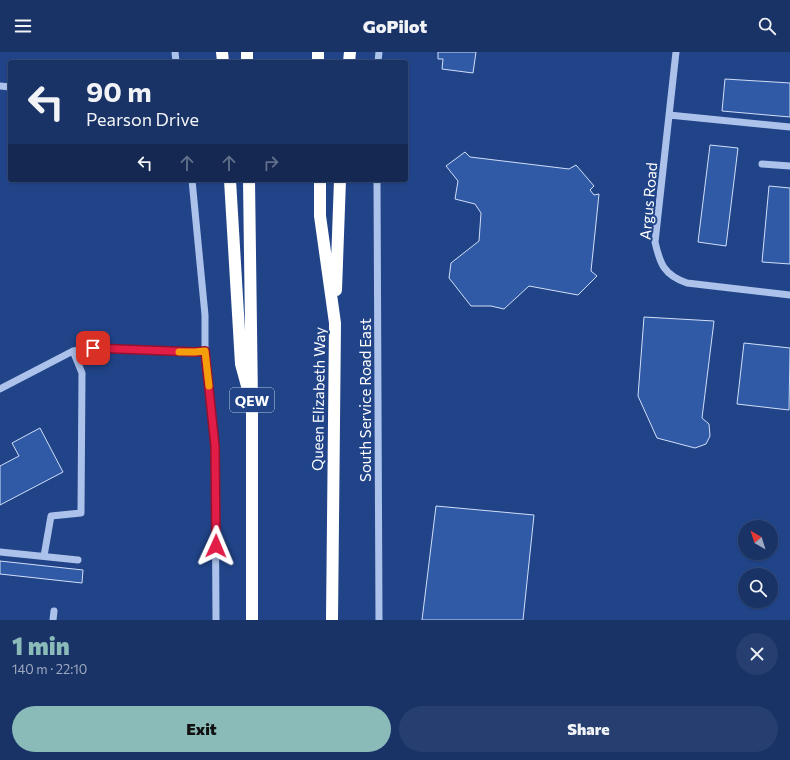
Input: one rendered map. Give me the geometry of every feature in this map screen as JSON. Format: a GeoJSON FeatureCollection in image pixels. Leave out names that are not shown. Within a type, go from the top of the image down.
{"type":"FeatureCollection","features":[{"type":"Feature","properties":{"kind":"highway"},"geometry":{"type":"LineString","coordinates":[[230,182],[242,364],[252,402]]}},
{"type":"Feature","properties":{"kind":"highway","name":"QEW"},"geometry":{"type":"LineString","coordinates":[[249,182],[252,402],[252,620]]}},
{"type":"Feature","properties":{"kind":"highway","name":"Queen Elizabeth Way"},"geometry":{"type":"LineString","coordinates":[[320,182],[320,216],[335,323],[332,620]]}},
{"type":"Feature","properties":{"kind":"highway"},"geometry":{"type":"LineString","coordinates":[[335,323],[340,182]]}},
{"type":"Feature","properties":{"kind":"street","name":"Argus Road"},"geometry":{"type":"LineString","coordinates":[[676,52],[655,242],[659,259],[665,269],[676,279],[687,283],[790,295]]}},
{"type":"Feature","properties":{"kind":"street"},"geometry":{"type":"LineString","coordinates":[[669,115],[790,127]]}},
{"type":"Feature","properties":{"kind":"street"},"geometry":{"type":"LineString","coordinates":[[762,164],[790,166]]}},
{"type":"Feature","properties":{"kind":"street"},"geometry":{"type":"LineString","coordinates":[[192,182],[205,315],[205,351],[215,446],[216,620]]}},
{"type":"Feature","properties":{"kind":"street","name":"South Service Road East"},"geometry":{"type":"LineString","coordinates":[[377,182],[379,620]]}},
{"type":"Feature","properties":{"kind":"street"},"geometry":{"type":"LineString","coordinates":[[0,389],[73,351],[93,348],[195,352],[205,351]]}},
{"type":"Feature","properties":{"kind":"street"},"geometry":{"type":"LineString","coordinates":[[44,556],[51,516],[81,513],[82,373],[73,351]]}},
{"type":"Feature","properties":{"kind":"street"},"geometry":{"type":"LineString","coordinates":[[0,552],[78,560]]}},
{"type":"Feature","properties":{"kind":"street"},"geometry":{"type":"LineString","coordinates":[[53,620],[54,611]]}},
{"type":"Feature","properties":{"kind":"building"},"geometry":{"type":"Polygon","coordinates":[[[438,52],[476,52],[473,73],[442,69],[443,59],[438,59],[438,52]]]}},
{"type":"Feature","properties":{"kind":"building"},"geometry":{"type":"Polygon","coordinates":[[[725,79],[790,83],[790,117],[722,111],[725,79]]]}},
{"type":"Feature","properties":{"kind":"building"},"geometry":{"type":"Polygon","coordinates":[[[710,145],[738,148],[726,246],[698,242],[710,145]]]}},
{"type":"Feature","properties":{"kind":"building"},"geometry":{"type":"Polygon","coordinates":[[[465,152],[470,157],[569,169],[576,165],[594,186],[590,190],[594,195],[599,194],[591,271],[597,276],[578,295],[529,286],[504,309],[491,306],[471,306],[449,278],[451,263],[479,241],[481,213],[475,204],[455,199],[458,181],[446,166],[465,152]]]}},
{"type":"Feature","properties":{"kind":"building"},"geometry":{"type":"Polygon","coordinates":[[[769,186],[790,188],[790,264],[762,262],[769,186]]]}},
{"type":"Feature","properties":{"kind":"building"},"geometry":{"type":"Polygon","coordinates":[[[644,317],[714,321],[702,418],[709,424],[710,436],[706,444],[695,448],[657,438],[638,396],[644,317]]]}},
{"type":"Feature","properties":{"kind":"building"},"geometry":{"type":"Polygon","coordinates":[[[744,343],[790,348],[789,410],[737,404],[744,343]]]}},
{"type":"Feature","properties":{"kind":"building"},"geometry":{"type":"Polygon","coordinates":[[[40,428],[63,472],[0,505],[0,466],[19,456],[12,443],[40,428]]]}},
{"type":"Feature","properties":{"kind":"building"},"geometry":{"type":"Polygon","coordinates":[[[436,506],[534,515],[523,620],[422,620],[436,506]]]}},
{"type":"Feature","properties":{"kind":"building"},"geometry":{"type":"Polygon","coordinates":[[[0,561],[83,570],[82,583],[0,574],[0,561]]]}},
{"type":"Feature","properties":{"kind":"slow traffic"},"geometry":{"type":"LineString","coordinates":[[179,352],[205,351],[209,386]]}},
{"type":"Feature","properties":{"kind":"route"},"geometry":{"type":"LineString","coordinates":[[93,348],[195,352],[205,351],[215,446],[216,546]]}}]}
